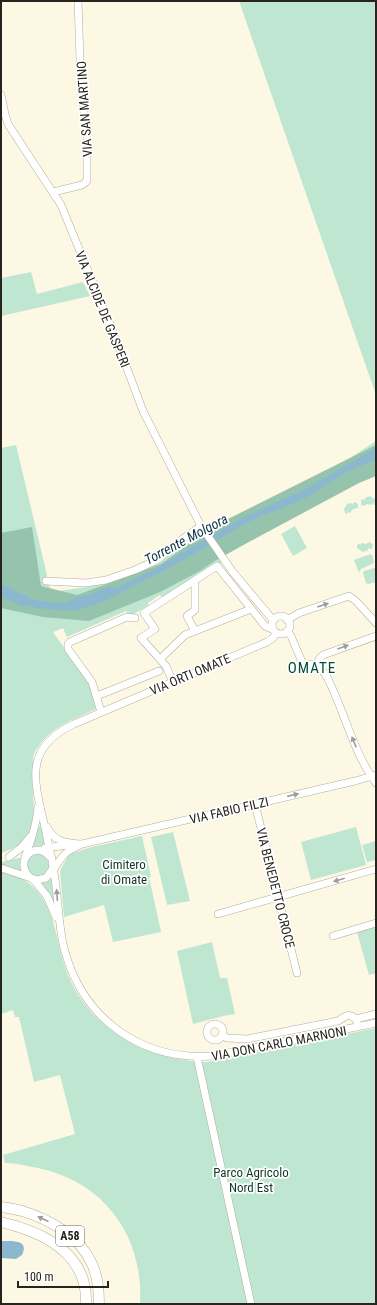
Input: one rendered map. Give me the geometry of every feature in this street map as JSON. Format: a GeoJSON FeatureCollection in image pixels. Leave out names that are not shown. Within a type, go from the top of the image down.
{"type":"FeatureCollection","features":[{"type":"Feature","properties":{"kind":"highway","name":"A58"},"geometry":{"type":"LineString","coordinates":[[1,1207],[22,1210],[42,1218],[65,1232],[76,1241],[91,1262],[99,1290],[100,1304]]}},
{"type":"Feature","properties":{"kind":"highway","name":"A58"},"geometry":{"type":"LineString","coordinates":[[1,1222],[33,1232],[66,1251],[76,1263],[80,1271],[84,1284],[86,1304]]}},
{"type":"Feature","properties":{"kind":"street","name":"VIA SAN MARTINO"},"geometry":{"type":"LineString","coordinates":[[52,192],[82,185],[86,182],[88,136],[81,89],[78,1]]}},
{"type":"Feature","properties":{"kind":"street","name":"VIA ALCIDE DE GASPERI"},"geometry":{"type":"LineString","coordinates":[[1,95],[8,124],[52,192],[58,198],[114,334],[143,411],[203,529],[232,571],[274,620]]}},
{"type":"Feature","properties":{"kind":"street"},"geometry":{"type":"LineString","coordinates":[[46,581],[86,583],[106,580],[135,570],[157,560],[181,540],[203,529]]}},
{"type":"Feature","properties":{"kind":"street"},"geometry":{"type":"LineString","coordinates":[[173,682],[166,666],[141,638],[155,629],[144,614],[217,566],[265,626],[274,631],[282,634],[287,631],[289,626],[287,620],[280,616],[274,620],[272,623],[274,631]]}},
{"type":"Feature","properties":{"kind":"street"},"geometry":{"type":"LineString","coordinates":[[193,582],[195,585],[195,610],[187,616],[195,631]]}},
{"type":"Feature","properties":{"kind":"street"},"geometry":{"type":"LineString","coordinates":[[287,620],[300,613],[349,596],[376,623]]}},
{"type":"Feature","properties":{"kind":"street"},"geometry":{"type":"LineString","coordinates":[[160,659],[185,635],[251,609]]}},
{"type":"Feature","properties":{"kind":"street"},"geometry":{"type":"LineString","coordinates":[[102,712],[92,682],[68,649],[68,644],[128,617],[135,618]]}},
{"type":"Feature","properties":{"kind":"street","name":"VIA ORTI OMATE"},"geometry":{"type":"LineString","coordinates":[[52,867],[38,801],[35,769],[39,755],[47,742],[59,731],[267,642],[273,638],[274,631]]}},
{"type":"Feature","properties":{"kind":"street"},"geometry":{"type":"LineString","coordinates":[[287,631],[291,636],[302,662],[317,665],[325,674],[333,690],[356,749],[374,776],[376,783]]}},
{"type":"Feature","properties":{"kind":"street"},"geometry":{"type":"LineString","coordinates":[[317,665],[322,655],[376,636]]}},
{"type":"Feature","properties":{"kind":"street","name":"VIA ORTI OMATE"},"geometry":{"type":"LineString","coordinates":[[97,696],[159,670]]}},
{"type":"Feature","properties":{"kind":"street","name":"VIA FABIO FILZI"},"geometry":{"type":"LineString","coordinates":[[1,860],[48,847],[79,844],[374,776]]}},
{"type":"Feature","properties":{"kind":"street","name":"VIA ORTI OMATE"},"geometry":{"type":"LineString","coordinates":[[30,853],[38,801]]}},
{"type":"Feature","properties":{"kind":"street","name":"VIA BENEDETTO CROCE"},"geometry":{"type":"LineString","coordinates":[[255,804],[297,973]]}},
{"type":"Feature","properties":{"kind":"street","name":"VIA FABIO FILZI"},"geometry":{"type":"LineString","coordinates":[[42,817],[48,830],[54,837],[63,842],[79,844]]}},
{"type":"Feature","properties":{"kind":"street","name":"VIA ORTI OMATE"},"geometry":{"type":"LineString","coordinates":[[9,857],[22,847],[34,830]]}},
{"type":"Feature","properties":{"kind":"street","name":"VIA FABIO FILZI"},"geometry":{"type":"LineString","coordinates":[[52,867],[66,853],[79,844]]}},
{"type":"Feature","properties":{"kind":"street"},"geometry":{"type":"LineString","coordinates":[[1,868],[32,878],[41,880],[52,867],[46,852],[30,853],[23,865],[24,870],[32,878]]}},
{"type":"Feature","properties":{"kind":"street","name":"VIA DON CARLO MARNONI"},"geometry":{"type":"LineString","coordinates":[[52,867],[56,879],[60,927],[67,958],[78,985],[90,1003],[107,1022],[128,1037],[151,1048],[170,1054],[197,1057],[221,1055],[376,1023]]}},
{"type":"Feature","properties":{"kind":"street"},"geometry":{"type":"LineString","coordinates":[[218,914],[376,869]]}},
{"type":"Feature","properties":{"kind":"street","name":"VIA DON CARLO MARNONI"},"geometry":{"type":"LineString","coordinates":[[32,878],[48,899],[60,927]]}},
{"type":"Feature","properties":{"kind":"street"},"geometry":{"type":"LineString","coordinates":[[333,936],[376,923]]}},
{"type":"Feature","properties":{"kind":"street"},"geometry":{"type":"LineString","coordinates":[[222,1035],[227,1038],[247,1039],[338,1021],[349,1014],[356,1018],[358,1027]]}},
{"type":"Feature","properties":{"kind":"street"},"geometry":{"type":"LineString","coordinates":[[356,1018],[376,1014]]}},
{"type":"Feature","properties":{"kind":"street"},"geometry":{"type":"LineString","coordinates":[[197,1057],[251,1304]]}},
{"type":"Feature","properties":{"kind":"green space"},"geometry":{"type":"Polygon","coordinates":[[[239,1],[376,1],[376,395],[239,1]]]}},
{"type":"Feature","properties":{"kind":"green space"},"geometry":{"type":"Polygon","coordinates":[[[31,272],[37,294],[83,282],[90,296],[1,316],[1,278],[31,272]]]}},
{"type":"Feature","properties":{"kind":"green space"},"geometry":{"type":"Polygon","coordinates":[[[376,441],[376,466],[218,546],[227,559],[164,600],[160,595],[148,603],[149,605],[129,617],[126,611],[67,637],[63,628],[53,632],[91,685],[96,709],[59,727],[46,737],[36,750],[33,759],[32,777],[34,816],[31,828],[26,838],[16,847],[1,853],[1,448],[16,445],[51,592],[87,587],[120,579],[157,564],[199,535],[347,460],[376,441]]]}},
{"type":"Feature","properties":{"kind":"green space"},"geometry":{"type":"Polygon","coordinates":[[[376,445],[376,476],[359,483],[247,543],[200,571],[160,592],[89,621],[43,617],[1,608],[1,533],[32,527],[41,586],[77,595],[161,564],[214,526],[376,445]]]}},
{"type":"Feature","properties":{"kind":"green space"},"geometry":{"type":"Polygon","coordinates":[[[370,496],[376,500],[376,504],[374,505],[374,502],[372,505],[361,505],[361,500],[364,499],[365,501],[365,498],[370,496]]]}},
{"type":"Feature","properties":{"kind":"green space"},"geometry":{"type":"Polygon","coordinates":[[[355,502],[358,504],[358,508],[353,509],[350,513],[347,511],[347,514],[345,513],[344,509],[347,504],[351,503],[353,505],[355,502]]]}},
{"type":"Feature","properties":{"kind":"green space"},"geometry":{"type":"Polygon","coordinates":[[[295,526],[307,548],[293,556],[281,534],[295,526]]]}},
{"type":"Feature","properties":{"kind":"green space"},"geometry":{"type":"Polygon","coordinates":[[[370,542],[373,545],[372,549],[368,548],[368,550],[363,552],[357,548],[358,544],[360,544],[360,546],[361,543],[366,544],[370,542]]]}},
{"type":"Feature","properties":{"kind":"green space"},"geometry":{"type":"Polygon","coordinates":[[[371,554],[373,556],[374,563],[361,569],[359,573],[354,560],[371,554]]]}},
{"type":"Feature","properties":{"kind":"green space"},"geometry":{"type":"Polygon","coordinates":[[[376,568],[376,582],[368,584],[366,583],[363,573],[364,571],[376,568]]]}},
{"type":"Feature","properties":{"kind":"green space"},"geometry":{"type":"Polygon","coordinates":[[[41,826],[45,845],[32,847],[37,827],[41,826]]]}},
{"type":"Feature","properties":{"kind":"green space"},"geometry":{"type":"Polygon","coordinates":[[[356,827],[366,865],[311,880],[301,842],[356,827]]]}},
{"type":"Feature","properties":{"kind":"green space"},"geometry":{"type":"Polygon","coordinates":[[[173,832],[190,901],[167,905],[151,837],[173,832]]]}},
{"type":"Feature","properties":{"kind":"green space","name":"Cimitero di Omate"},"geometry":{"type":"Polygon","coordinates":[[[142,836],[161,932],[113,942],[104,905],[64,917],[60,871],[69,854],[92,847],[142,836]]]}},
{"type":"Feature","properties":{"kind":"green space"},"geometry":{"type":"Polygon","coordinates":[[[376,841],[376,860],[367,862],[362,845],[376,841]]]}},
{"type":"Feature","properties":{"kind":"green space"},"geometry":{"type":"Polygon","coordinates":[[[34,854],[42,854],[49,861],[49,869],[42,876],[34,876],[27,869],[27,861],[34,854]]]}},
{"type":"Feature","properties":{"kind":"green space"},"geometry":{"type":"Polygon","coordinates":[[[23,857],[22,871],[1,866],[1,862],[23,857]]]}},
{"type":"Feature","properties":{"kind":"green space","name":"Parco Agricolo Nord Est"},"geometry":{"type":"Polygon","coordinates":[[[1,872],[19,877],[31,885],[40,895],[52,918],[66,970],[75,990],[88,1008],[103,1023],[120,1036],[138,1046],[158,1054],[179,1059],[205,1062],[376,1028],[376,1304],[140,1304],[140,1279],[135,1256],[127,1235],[116,1216],[101,1200],[83,1186],[62,1175],[38,1168],[5,1163],[3,1155],[75,1134],[60,1075],[34,1082],[19,1017],[15,1017],[13,1010],[1,1014],[1,872]]]}},
{"type":"Feature","properties":{"kind":"green space"},"geometry":{"type":"Polygon","coordinates":[[[53,875],[55,901],[41,882],[53,875]]]}},
{"type":"Feature","properties":{"kind":"green space"},"geometry":{"type":"Polygon","coordinates":[[[376,927],[376,973],[369,975],[357,932],[376,927]]]}},
{"type":"Feature","properties":{"kind":"green space"},"geometry":{"type":"Polygon","coordinates":[[[212,942],[220,978],[227,978],[235,1014],[193,1024],[177,951],[212,942]]]}},
{"type":"Feature","properties":{"kind":"water","name":"Torrente Molgora"},"geometry":{"type":"Polygon","coordinates":[[[376,448],[376,460],[348,471],[306,498],[250,521],[171,567],[100,603],[75,610],[56,610],[37,608],[1,598],[1,592],[56,603],[79,602],[95,598],[151,571],[238,520],[307,488],[376,448]]]}},
{"type":"Feature","properties":{"kind":"water"},"geometry":{"type":"Polygon","coordinates":[[[1,1241],[14,1241],[22,1244],[24,1246],[24,1250],[22,1255],[16,1259],[1,1258],[1,1241]]]}},
{"type":"Feature","properties":{"kind":"waterway","name":"Torrente Molgora"},"geometry":{"type":"LineString","coordinates":[[1,590],[24,601]]}},
{"type":"Feature","properties":{"kind":"waterway","name":"Torrente Molgora"},"geometry":{"type":"LineString","coordinates":[[73,605],[110,592]]}},
{"type":"Feature","properties":{"kind":"district","name":"OMATE"},"geometry":{"type":"Point","coordinates":[312,668]}}]}
